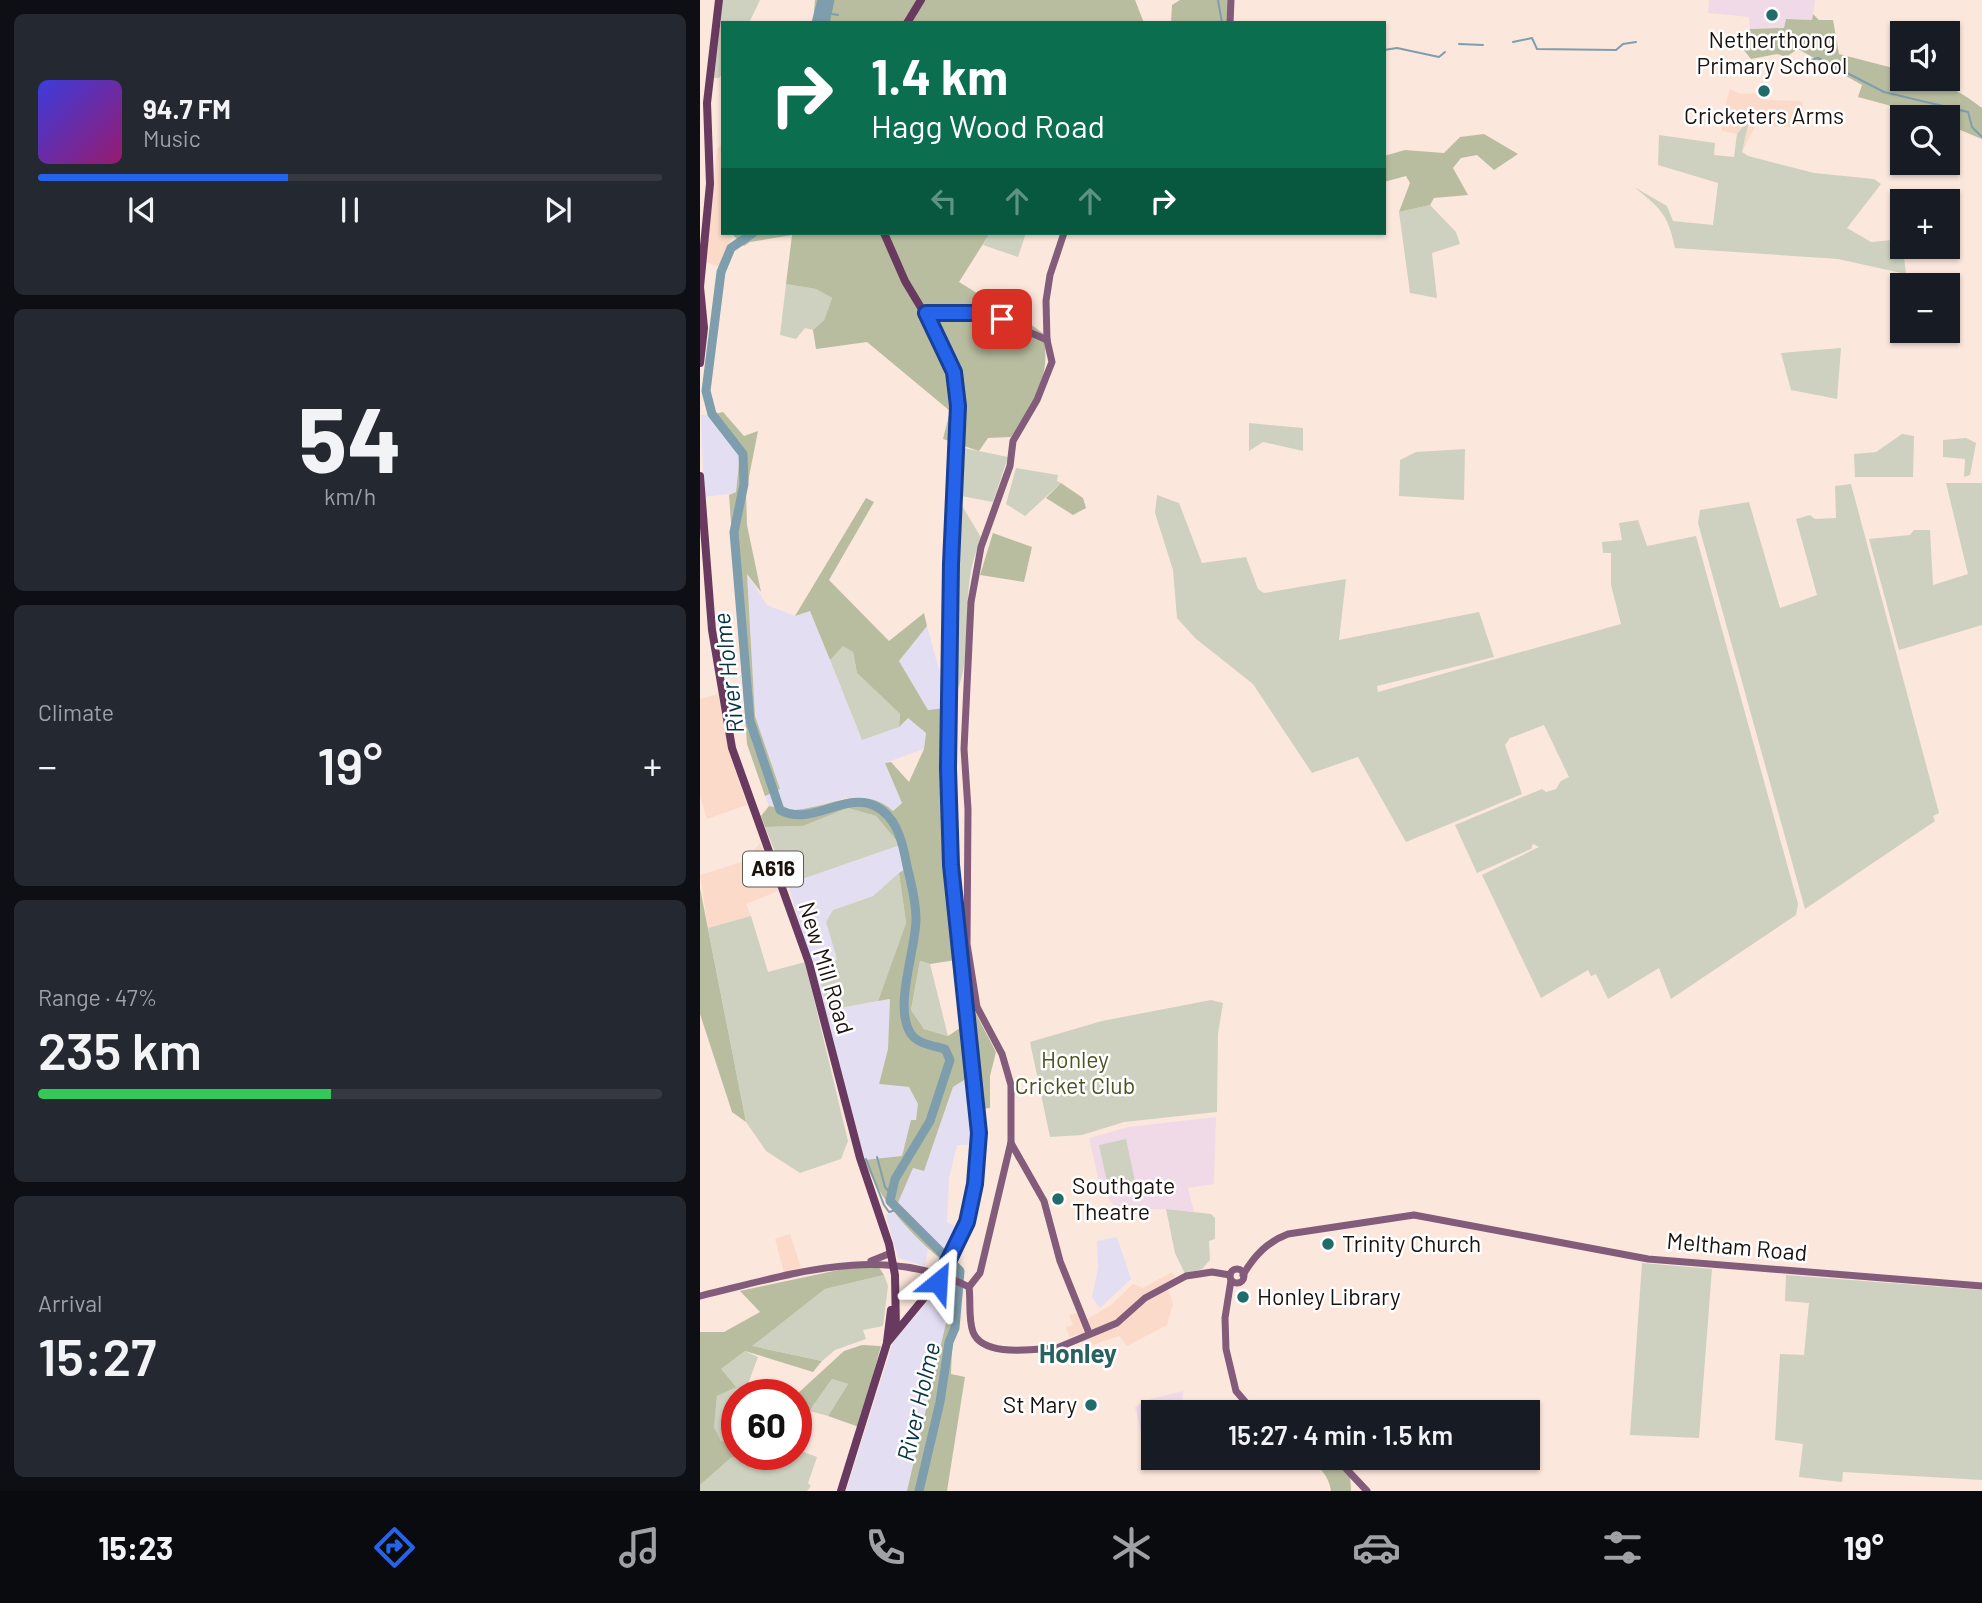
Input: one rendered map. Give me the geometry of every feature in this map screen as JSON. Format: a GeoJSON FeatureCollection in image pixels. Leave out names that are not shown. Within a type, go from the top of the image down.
{"type":"FeatureCollection","features":[{"type":"Feature","properties":{"kind":"main road"},"geometry":{"type":"LineString","coordinates":[[700,363],[704,328],[700,287],[710,184],[707,103],[719,0]]}},
{"type":"Feature","properties":{"kind":"main road"},"geometry":{"type":"LineString","coordinates":[[907,21],[920,0]]}},
{"type":"Feature","properties":{"kind":"main road"},"geometry":{"type":"LineString","coordinates":[[885,235],[905,281],[926,313],[954,372],[958,406],[951,576],[951,865],[979,1124],[972,1201],[952,1255],[943,1275],[904,1321],[892,1326]]}},
{"type":"Feature","properties":{"kind":"main road","name":"New Mill Road"},"geometry":{"type":"LineString","coordinates":[[700,476],[712,630],[735,760],[808,963],[860,1158],[894,1263]]}},
{"type":"Feature","properties":{"kind":"main road","name":"A616"},"geometry":{"type":"LineString","coordinates":[[841,1491],[892,1326],[895,1312],[894,1263]]}},
{"type":"Feature","properties":{"kind":"main road","name":"A616"},"geometry":{"type":"LineString","coordinates":[[892,1326],[895,1287]]}},
{"type":"Feature","properties":{"kind":"main road"},"geometry":{"type":"LineString","coordinates":[[895,1312],[899,1320],[904,1321]]}},
{"type":"Feature","properties":{"kind":"street"},"geometry":{"type":"LineString","coordinates":[[1230,21],[1231,0]]}},
{"type":"Feature","properties":{"kind":"street"},"geometry":{"type":"LineString","coordinates":[[967,1286],[980,1273],[1011,1142],[1010,1076],[977,1007],[967,944],[968,808],[965,762],[971,601],[981,547],[1010,466],[1013,441],[1037,400],[1052,362],[1047,340],[1047,290],[1063,235]]}},
{"type":"Feature","properties":{"kind":"street"},"geometry":{"type":"LineString","coordinates":[[926,313],[986,313],[1047,340]]}},
{"type":"Feature","properties":{"kind":"street"},"geometry":{"type":"LineString","coordinates":[[1011,1142],[1017,1158],[1044,1201],[1060,1261],[1089,1334]]}},
{"type":"Feature","properties":{"kind":"street","name":"Meltham Road"},"geometry":{"type":"LineString","coordinates":[[1251,1261],[1277,1238],[1318,1227],[1414,1215],[1648,1259],[1982,1286]]}},
{"type":"Feature","properties":{"kind":"street"},"geometry":{"type":"LineString","coordinates":[[864,1263],[891,1253]]}},
{"type":"Feature","properties":{"kind":"street"},"geometry":{"type":"LineString","coordinates":[[967,1286],[977,1339],[994,1348],[1057,1348],[1117,1323],[1145,1298],[1186,1276],[1212,1272],[1234,1277],[1244,1275],[1251,1261]]}},
{"type":"Feature","properties":{"kind":"street"},"geometry":{"type":"LineString","coordinates":[[1244,1400],[1236,1391],[1226,1349],[1228,1294],[1234,1277],[1251,1261]]}},
{"type":"Feature","properties":{"kind":"street"},"geometry":{"type":"LineString","coordinates":[[700,1296],[810,1270],[864,1263],[894,1263],[943,1275],[967,1286]]}},
{"type":"Feature","properties":{"kind":"street"},"geometry":{"type":"LineString","coordinates":[[1347,1470],[1367,1491]]}},
{"type":"Feature","properties":{"kind":"shaded area","name":"Netherthong Primary School"},"geometry":{"type":"Polygon","coordinates":[[[1709,0],[1815,0],[1812,20],[1786,19],[1784,28],[1750,29],[1749,17],[1708,13],[1709,0]]]}},
{"type":"Feature","properties":{"kind":"shaded area"},"geometry":{"type":"Polygon","coordinates":[[[1761,82],[1771,88],[1766,100],[1802,101],[1804,120],[1790,120],[1790,127],[1756,125],[1742,152],[1749,117],[1745,119],[1737,134],[1722,131],[1723,113],[1730,89],[1740,94],[1756,93],[1761,82]]]}},
{"type":"Feature","properties":{"kind":"shaded area"},"geometry":{"type":"Polygon","coordinates":[[[721,145],[721,235],[733,235],[720,267],[706,262],[717,149],[721,145]]]}},
{"type":"Feature","properties":{"kind":"shaded area"},"geometry":{"type":"Polygon","coordinates":[[[714,414],[740,453],[736,493],[704,497],[701,415],[714,414]]]}},
{"type":"Feature","properties":{"kind":"shaded area"},"geometry":{"type":"Polygon","coordinates":[[[747,574],[767,605],[795,616],[810,611],[862,740],[908,718],[926,733],[924,749],[885,763],[902,803],[892,811],[847,798],[800,810],[769,806],[765,796],[780,788],[755,716],[747,574]]]}},
{"type":"Feature","properties":{"kind":"shaded area"},"geometry":{"type":"Polygon","coordinates":[[[927,626],[946,695],[946,708],[933,710],[928,710],[899,661],[927,626]]]}},
{"type":"Feature","properties":{"kind":"shaded area"},"geometry":{"type":"Polygon","coordinates":[[[718,694],[730,755],[747,805],[707,819],[700,796],[700,699],[718,694]]]}},
{"type":"Feature","properties":{"kind":"shaded area"},"geometry":{"type":"Polygon","coordinates":[[[760,843],[778,891],[746,904],[751,916],[708,928],[700,875],[745,861],[760,843]]]}},
{"type":"Feature","properties":{"kind":"shaded area"},"geometry":{"type":"Polygon","coordinates":[[[900,845],[904,870],[873,896],[833,910],[827,922],[837,959],[829,1010],[890,999],[888,1049],[879,1084],[909,1087],[918,1104],[916,1120],[911,1121],[902,1156],[864,1160],[788,884],[900,845]]]}},
{"type":"Feature","properties":{"kind":"shaded area"},"geometry":{"type":"Polygon","coordinates":[[[969,1077],[973,1145],[957,1145],[949,1178],[947,1222],[960,1229],[949,1254],[896,1205],[913,1168],[924,1170],[953,1087],[969,1077]]]}},
{"type":"Feature","properties":{"kind":"shaded area"},"geometry":{"type":"Polygon","coordinates":[[[1216,1117],[1214,1184],[1188,1188],[1194,1212],[1166,1209],[1117,1210],[1100,1186],[1089,1138],[1128,1127],[1216,1117]]]}},
{"type":"Feature","properties":{"kind":"shaded area"},"geometry":{"type":"Polygon","coordinates":[[[892,1211],[928,1249],[925,1266],[898,1258],[886,1215],[892,1211]]]}},
{"type":"Feature","properties":{"kind":"shaded area"},"geometry":{"type":"Polygon","coordinates":[[[790,1234],[801,1268],[784,1273],[775,1239],[790,1234]]]}},
{"type":"Feature","properties":{"kind":"shaded area"},"geometry":{"type":"Polygon","coordinates":[[[1117,1237],[1131,1279],[1100,1308],[1092,1297],[1098,1268],[1097,1241],[1117,1237]]]}},
{"type":"Feature","properties":{"kind":"shaded area"},"geometry":{"type":"Polygon","coordinates":[[[1172,1272],[1175,1277],[1165,1283],[1173,1303],[1167,1325],[1127,1346],[1119,1336],[1084,1348],[1079,1334],[1069,1337],[1066,1327],[1073,1325],[1069,1315],[1080,1312],[1084,1321],[1111,1305],[1133,1284],[1143,1288],[1172,1272]]]}},
{"type":"Feature","properties":{"kind":"shaded area"},"geometry":{"type":"Polygon","coordinates":[[[933,1295],[950,1307],[907,1491],[846,1491],[893,1342],[933,1295]]]}},
{"type":"Feature","properties":{"kind":"shaded area"},"geometry":{"type":"Polygon","coordinates":[[[1183,1391],[1183,1400],[1148,1400],[1183,1391]]]}},
{"type":"Feature","properties":{"kind":"shaded area"},"geometry":{"type":"Polygon","coordinates":[[[1141,1404],[1141,1434],[1135,1407],[1141,1404]]]}},
{"type":"Feature","properties":{"kind":"green space"},"geometry":{"type":"Polygon","coordinates":[[[723,0],[760,0],[750,21],[721,21],[721,75],[714,78],[723,0]]]}},
{"type":"Feature","properties":{"kind":"green space"},"geometry":{"type":"Polygon","coordinates":[[[815,0],[1135,0],[1143,21],[813,21],[815,0]]]}},
{"type":"Feature","properties":{"kind":"green space"},"geometry":{"type":"Polygon","coordinates":[[[1180,0],[1229,0],[1227,21],[1171,21],[1172,5],[1180,0]]]}},
{"type":"Feature","properties":{"kind":"green space"},"geometry":{"type":"Polygon","coordinates":[[[1813,14],[1819,20],[1833,20],[1839,54],[1890,67],[1890,91],[1956,91],[1982,108],[1982,139],[1960,130],[1960,105],[1890,106],[1858,97],[1862,85],[1798,49],[1786,57],[1777,54],[1751,59],[1742,48],[1750,29],[1784,28],[1786,19],[1812,20],[1813,14]]]}},
{"type":"Feature","properties":{"kind":"green space"},"geometry":{"type":"Polygon","coordinates":[[[1750,116],[1742,152],[1748,156],[1814,173],[1874,179],[1881,184],[1847,228],[1871,242],[1890,240],[1890,259],[1904,259],[1906,273],[1838,259],[1675,248],[1662,213],[1634,187],[1667,206],[1673,221],[1713,225],[1718,183],[1658,165],[1659,135],[1715,143],[1714,155],[1734,157],[1737,134],[1750,116]]]}},
{"type":"Feature","properties":{"kind":"green space"},"geometry":{"type":"Polygon","coordinates":[[[1484,134],[1518,154],[1494,170],[1477,155],[1461,158],[1453,168],[1468,195],[1434,198],[1430,205],[1399,212],[1410,183],[1406,176],[1386,181],[1386,155],[1405,150],[1444,153],[1460,137],[1484,134]]]}},
{"type":"Feature","properties":{"kind":"green space"},"geometry":{"type":"Polygon","coordinates":[[[1430,205],[1456,232],[1460,244],[1432,253],[1437,298],[1410,293],[1399,212],[1430,205]]]}},
{"type":"Feature","properties":{"kind":"green space"},"geometry":{"type":"Polygon","coordinates":[[[733,235],[792,235],[750,242],[744,246],[733,235]]]}},
{"type":"Feature","properties":{"kind":"green space"},"geometry":{"type":"Polygon","coordinates":[[[792,235],[989,235],[959,282],[1006,311],[1011,310],[1044,334],[1045,365],[1039,388],[1011,437],[988,438],[979,451],[943,439],[950,411],[867,342],[816,349],[813,330],[824,320],[832,298],[816,289],[786,284],[792,235]]]}},
{"type":"Feature","properties":{"kind":"green space"},"geometry":{"type":"Polygon","coordinates":[[[989,235],[1025,235],[1018,257],[983,245],[989,235]]]}},
{"type":"Feature","properties":{"kind":"green space"},"geometry":{"type":"Polygon","coordinates":[[[786,284],[816,289],[832,298],[824,320],[813,330],[805,328],[796,339],[780,335],[786,284]]]}},
{"type":"Feature","properties":{"kind":"green space"},"geometry":{"type":"Polygon","coordinates":[[[1841,348],[1837,399],[1791,390],[1781,353],[1841,348]]]}},
{"type":"Feature","properties":{"kind":"green space"},"geometry":{"type":"Polygon","coordinates":[[[723,412],[744,436],[758,431],[746,492],[747,525],[761,592],[747,574],[755,716],[780,789],[765,796],[747,744],[729,495],[736,492],[740,453],[714,414],[723,412]]]}},
{"type":"Feature","properties":{"kind":"green space"},"geometry":{"type":"Polygon","coordinates":[[[1249,423],[1303,428],[1303,451],[1263,442],[1249,451],[1249,423]]]}},
{"type":"Feature","properties":{"kind":"green space"},"geometry":{"type":"Polygon","coordinates":[[[1902,434],[1914,436],[1913,477],[1855,477],[1854,454],[1876,452],[1902,434]]]}},
{"type":"Feature","properties":{"kind":"green space"},"geometry":{"type":"Polygon","coordinates":[[[1966,438],[1976,443],[1970,475],[1964,477],[1965,459],[1943,457],[1943,440],[1966,438]]]}},
{"type":"Feature","properties":{"kind":"green space"},"geometry":{"type":"Polygon","coordinates":[[[964,448],[1008,457],[993,502],[961,496],[964,448]]]}},
{"type":"Feature","properties":{"kind":"green space"},"geometry":{"type":"Polygon","coordinates":[[[1465,449],[1464,500],[1399,496],[1400,460],[1416,452],[1465,449]]]}},
{"type":"Feature","properties":{"kind":"green space"},"geometry":{"type":"Polygon","coordinates":[[[1016,468],[1058,475],[1057,481],[1061,483],[1025,516],[1006,504],[1016,468]]]}},
{"type":"Feature","properties":{"kind":"green space"},"geometry":{"type":"Polygon","coordinates":[[[1061,483],[1083,498],[1086,508],[1073,515],[1046,498],[1061,483]]]}},
{"type":"Feature","properties":{"kind":"green space"},"geometry":{"type":"Polygon","coordinates":[[[1946,483],[1982,483],[1982,625],[1899,650],[1869,539],[1910,535],[1914,530],[1930,530],[1933,585],[1968,574],[1946,483]]]}},
{"type":"Feature","properties":{"kind":"green space"},"geometry":{"type":"Polygon","coordinates":[[[1851,484],[1939,813],[1933,816],[1935,821],[1805,909],[1698,523],[1700,510],[1749,502],[1780,608],[1817,595],[1796,519],[1810,515],[1815,519],[1836,518],[1835,486],[1851,484]]]}},
{"type":"Feature","properties":{"kind":"green space"},"geometry":{"type":"Polygon","coordinates":[[[1157,495],[1179,503],[1202,563],[1246,557],[1258,589],[1264,593],[1346,579],[1339,640],[1479,612],[1494,657],[1377,686],[1378,692],[1621,624],[1611,585],[1611,553],[1603,553],[1602,542],[1622,540],[1619,523],[1638,520],[1647,546],[1696,536],[1798,904],[1796,915],[1671,999],[1659,968],[1608,999],[1596,974],[1591,976],[1588,970],[1541,998],[1482,875],[1539,847],[1533,844],[1531,849],[1477,873],[1455,825],[1542,789],[1546,792],[1556,789],[1561,781],[1569,777],[1544,725],[1510,738],[1505,745],[1522,794],[1406,842],[1358,757],[1312,773],[1253,684],[1195,638],[1177,618],[1173,570],[1155,513],[1157,495]]]}},
{"type":"Feature","properties":{"kind":"green space"},"geometry":{"type":"Polygon","coordinates":[[[866,498],[874,502],[829,580],[889,641],[924,613],[927,626],[899,661],[928,710],[946,708],[947,858],[956,960],[930,964],[920,961],[911,1010],[924,1029],[948,1036],[963,1026],[969,1077],[953,1087],[924,1171],[913,1168],[897,1205],[949,1254],[944,1262],[897,1216],[879,1190],[864,1160],[902,1156],[911,1120],[916,1120],[918,1104],[909,1087],[879,1084],[888,1049],[890,999],[878,1001],[906,923],[899,873],[904,870],[900,845],[876,816],[848,808],[803,826],[765,827],[761,816],[769,806],[799,810],[861,798],[872,799],[893,811],[902,803],[885,763],[891,762],[909,782],[924,749],[926,733],[908,718],[899,727],[900,714],[857,673],[853,652],[843,646],[830,660],[810,611],[795,616],[866,498]]]}},
{"type":"Feature","properties":{"kind":"green space"},"geometry":{"type":"Polygon","coordinates":[[[961,504],[982,539],[974,557],[970,577],[964,663],[953,699],[961,504]]]}},
{"type":"Feature","properties":{"kind":"green space"},"geometry":{"type":"Polygon","coordinates":[[[993,533],[1032,547],[1024,582],[980,575],[993,533]]]}},
{"type":"Feature","properties":{"kind":"green space"},"geometry":{"type":"Polygon","coordinates":[[[843,645],[853,652],[857,673],[900,714],[899,727],[862,740],[830,660],[843,645]]]}},
{"type":"Feature","properties":{"kind":"green space"},"geometry":{"type":"Polygon","coordinates":[[[848,808],[876,816],[900,845],[788,884],[765,827],[803,826],[848,808]]]}},
{"type":"Feature","properties":{"kind":"green space"},"geometry":{"type":"Polygon","coordinates":[[[899,873],[906,923],[878,1001],[829,1010],[819,978],[837,959],[826,922],[833,910],[873,896],[899,873]]]}},
{"type":"Feature","properties":{"kind":"green space"},"geometry":{"type":"Polygon","coordinates":[[[700,888],[746,1122],[732,1112],[700,1014],[700,888]]]}},
{"type":"Feature","properties":{"kind":"green space"},"geometry":{"type":"Polygon","coordinates":[[[751,916],[768,972],[805,962],[848,1141],[841,1159],[800,1173],[766,1151],[746,1122],[708,928],[751,916]]]}},
{"type":"Feature","properties":{"kind":"green space"},"geometry":{"type":"Polygon","coordinates":[[[920,961],[930,964],[948,1036],[924,1029],[911,1010],[920,961]]]}},
{"type":"Feature","properties":{"kind":"green space"},"geometry":{"type":"Polygon","coordinates":[[[970,990],[975,1012],[996,1052],[990,1076],[990,1108],[981,1109],[967,999],[970,990]]]}},
{"type":"Feature","properties":{"kind":"green space","name":"Honley Cricket Club"},"geometry":{"type":"Polygon","coordinates":[[[1211,1000],[1223,1003],[1218,1034],[1217,1112],[1124,1122],[1082,1135],[1050,1137],[1030,1042],[1102,1021],[1211,1000]]]}},
{"type":"Feature","properties":{"kind":"green space"},"geometry":{"type":"Polygon","coordinates":[[[1126,1139],[1136,1186],[1109,1191],[1099,1145],[1126,1139]]]}},
{"type":"Feature","properties":{"kind":"green space"},"geometry":{"type":"Polygon","coordinates":[[[1166,1209],[1211,1214],[1215,1218],[1215,1239],[1209,1241],[1210,1260],[1202,1269],[1185,1274],[1175,1253],[1166,1209]]]}},
{"type":"Feature","properties":{"kind":"green space"},"geometry":{"type":"Polygon","coordinates":[[[1642,1263],[1712,1269],[1699,1438],[1630,1435],[1642,1263]]]}},
{"type":"Feature","properties":{"kind":"green space"},"geometry":{"type":"Polygon","coordinates":[[[878,1266],[884,1275],[825,1289],[752,1346],[822,1361],[813,1372],[745,1351],[721,1369],[729,1379],[721,1379],[721,1394],[717,1396],[714,1427],[721,1441],[721,1467],[700,1485],[700,1332],[724,1332],[760,1312],[740,1291],[843,1269],[878,1266]]]}},
{"type":"Feature","properties":{"kind":"green space"},"geometry":{"type":"Polygon","coordinates":[[[884,1275],[888,1286],[883,1326],[863,1330],[866,1339],[835,1350],[822,1361],[751,1346],[825,1289],[884,1275]]]}},
{"type":"Feature","properties":{"kind":"green space"},"geometry":{"type":"Polygon","coordinates":[[[1786,1275],[1982,1290],[1982,1480],[1843,1472],[1842,1482],[1799,1477],[1803,1444],[1775,1440],[1780,1354],[1804,1355],[1809,1303],[1785,1301],[1786,1275]]]}},
{"type":"Feature","properties":{"kind":"green space"},"geometry":{"type":"Polygon","coordinates":[[[963,1291],[952,1348],[951,1374],[965,1377],[947,1491],[907,1491],[953,1293],[963,1291]]]}},
{"type":"Feature","properties":{"kind":"green space"},"geometry":{"type":"Polygon","coordinates":[[[862,1345],[881,1346],[859,1427],[828,1416],[848,1384],[832,1379],[812,1407],[812,1380],[844,1351],[862,1345]]]}},
{"type":"Feature","properties":{"kind":"green space"},"geometry":{"type":"Polygon","coordinates":[[[745,1351],[758,1357],[750,1379],[721,1379],[721,1441],[713,1427],[721,1369],[745,1351]]]}},
{"type":"Feature","properties":{"kind":"green space"},"geometry":{"type":"Polygon","coordinates":[[[832,1379],[848,1384],[828,1416],[812,1412],[812,1407],[832,1379]]]}},
{"type":"Feature","properties":{"kind":"green space"},"geometry":{"type":"Polygon","coordinates":[[[812,1455],[817,1457],[808,1483],[811,1486],[807,1491],[700,1491],[700,1485],[721,1467],[721,1470],[812,1470],[812,1455]]]}},
{"type":"Feature","properties":{"kind":"green space"},"geometry":{"type":"Polygon","coordinates":[[[1320,1470],[1348,1470],[1351,1491],[1331,1491],[1320,1470]]]}},
{"type":"Feature","properties":{"kind":"waterway","name":"River Holme"},"geometry":{"type":"LineString","coordinates":[[817,21],[822,0]]}},
{"type":"Feature","properties":{"kind":"waterway","name":"River Holme"},"geometry":{"type":"LineString","coordinates":[[825,21],[830,0]]}},
{"type":"Feature","properties":{"kind":"waterway"},"geometry":{"type":"LineString","coordinates":[[1218,0],[1222,21]]}},
{"type":"Feature","properties":{"kind":"waterway"},"geometry":{"type":"LineString","coordinates":[[826,13],[838,15]]}},
{"type":"Feature","properties":{"kind":"waterway"},"geometry":{"type":"LineString","coordinates":[[1513,42],[1532,38],[1537,49],[1616,50],[1623,44],[1636,42]]}},
{"type":"Feature","properties":{"kind":"waterway"},"geometry":{"type":"LineString","coordinates":[[1459,44],[1483,45]]}},
{"type":"Feature","properties":{"kind":"waterway"},"geometry":{"type":"LineString","coordinates":[[1386,50],[1397,48],[1439,57],[1445,52]]}},
{"type":"Feature","properties":{"kind":"waterway"},"geometry":{"type":"LineString","coordinates":[[1791,66],[1818,58],[1884,92],[1968,112],[1972,127],[1982,137]]}},
{"type":"Feature","properties":{"kind":"waterway","name":"River Holme"},"geometry":{"type":"LineString","coordinates":[[750,235],[731,248],[721,272],[706,391],[712,414],[743,454],[744,484],[734,532],[750,721],[780,810],[804,815],[853,802],[865,803],[883,811],[893,822],[903,849],[916,911],[905,994],[906,1023],[914,1037],[945,1049],[950,1060],[930,1121],[895,1179],[890,1201],[960,1271],[955,1328],[949,1342],[940,1402],[919,1491]]}},
{"type":"Feature","properties":{"kind":"waterway"},"geometry":{"type":"LineString","coordinates":[[877,1157],[885,1187],[890,1193]]}},
{"type":"Feature","properties":{"kind":"waterway"},"geometry":{"type":"LineString","coordinates":[[866,1159],[884,1205],[889,1212],[896,1210]]}},
{"type":"Feature","properties":{"kind":"place","name":"Netherthong Primary School"},"geometry":{"type":"Point","coordinates":[1772,15]}},
{"type":"Feature","properties":{"kind":"place","name":"Cricketers Arms"},"geometry":{"type":"Point","coordinates":[1764,91]}},
{"type":"Feature","properties":{"kind":"place","name":"Southgate Theatre"},"geometry":{"type":"Point","coordinates":[1058,1199]}},
{"type":"Feature","properties":{"kind":"place","name":"Trinity Church"},"geometry":{"type":"Point","coordinates":[1328,1244]}},
{"type":"Feature","properties":{"kind":"place","name":"Honley Library"},"geometry":{"type":"Point","coordinates":[1243,1297]}},
{"type":"Feature","properties":{"kind":"place","name":"St Mary"},"geometry":{"type":"Point","coordinates":[1091,1405]}},
{"type":"Feature","properties":{"kind":"district","name":"Honley"},"geometry":{"type":"Point","coordinates":[1078,1354]}},
{"type":"Feature","properties":{"kind":"route"},"geometry":{"type":"LineString","coordinates":[[938,1282],[967,1222],[975,1184],[979,1133],[951,865],[948,768],[951,564],[959,444],[958,406],[954,372],[926,313],[986,313],[1002,319]]}}]}
